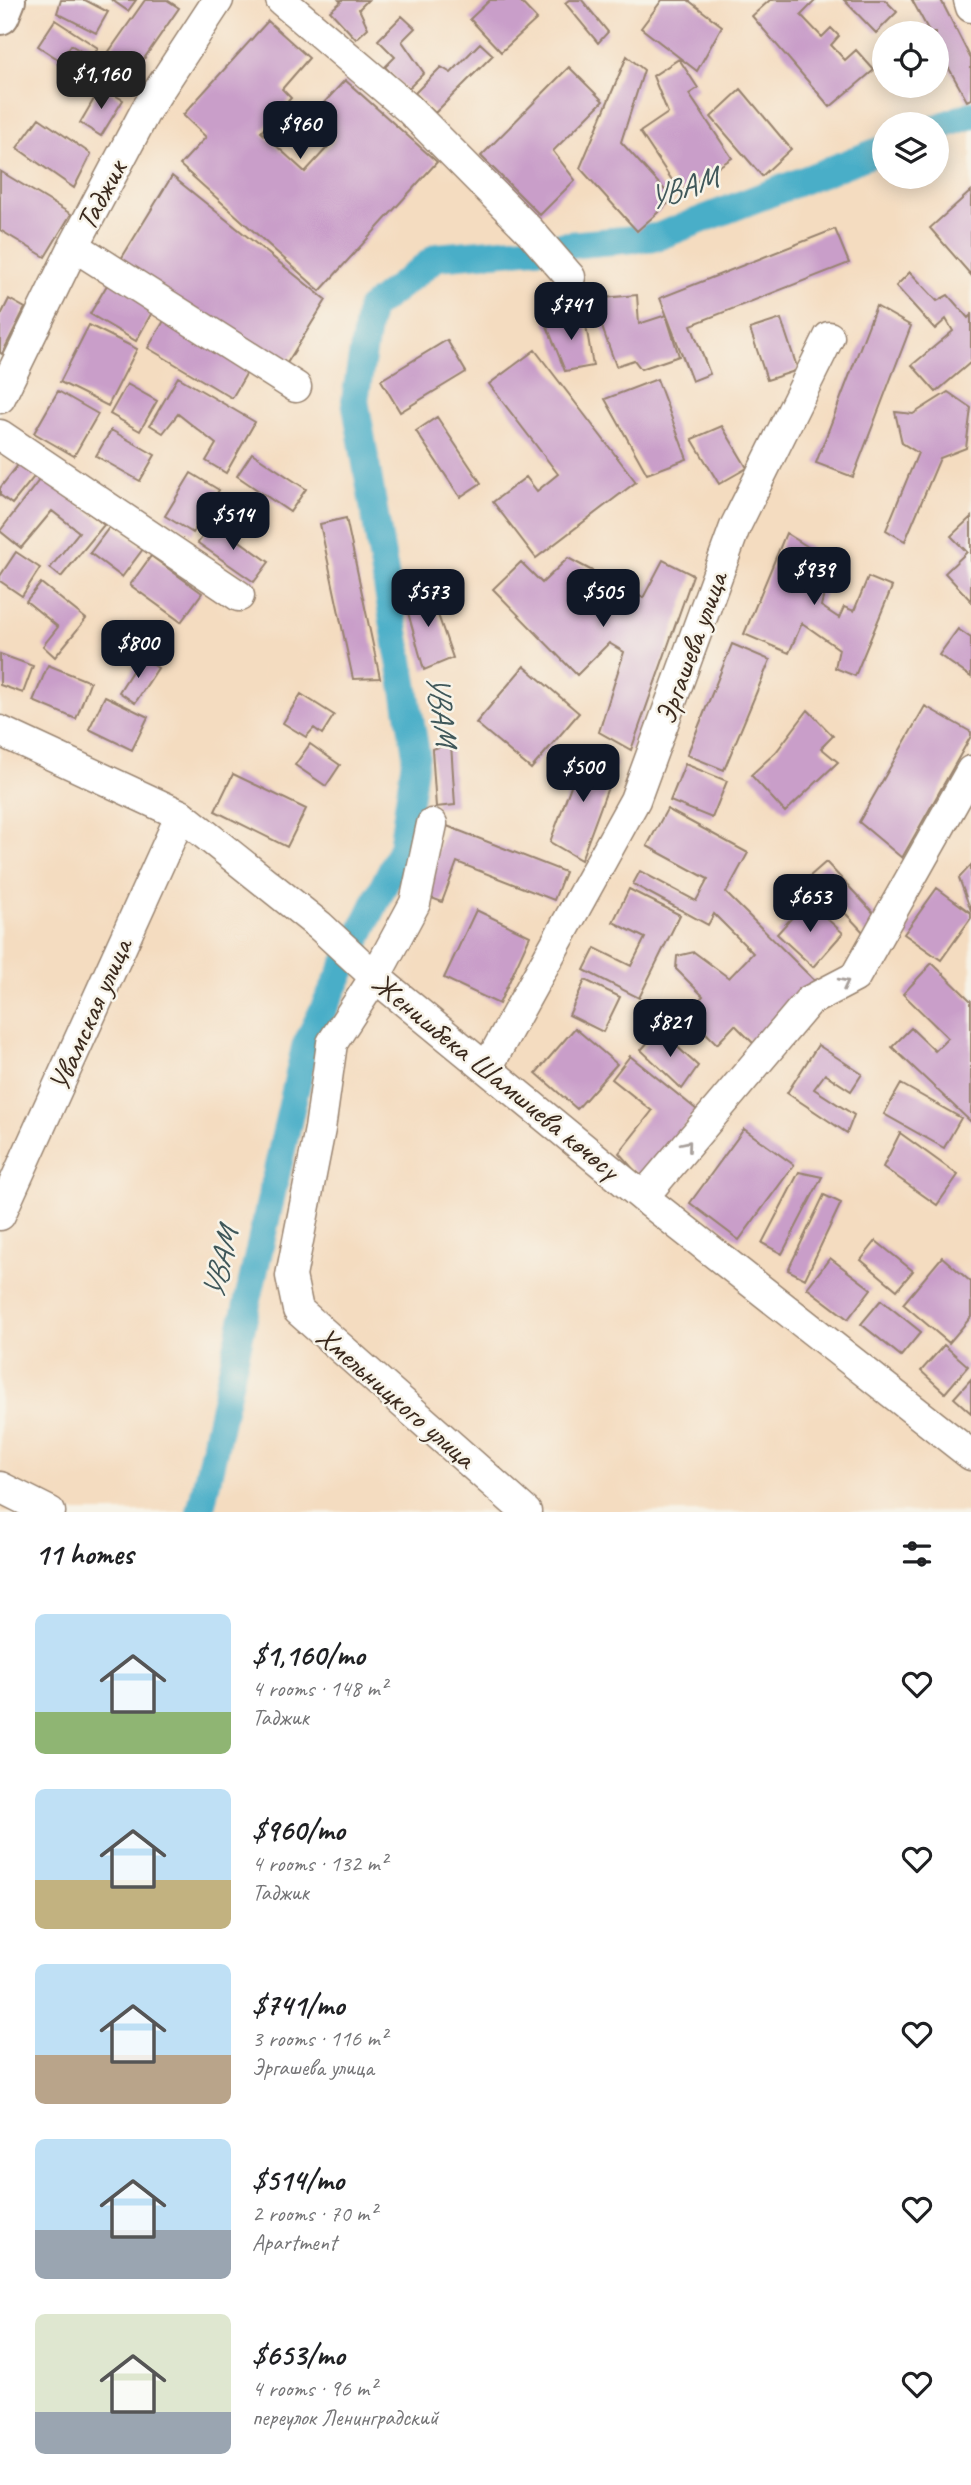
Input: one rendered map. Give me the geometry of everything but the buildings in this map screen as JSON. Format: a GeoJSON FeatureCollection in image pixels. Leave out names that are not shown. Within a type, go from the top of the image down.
{"type":"FeatureCollection","features":[{"type":"Feature","properties":{"kind":"main road"},"geometry":{"type":"LineString","coordinates":[[0,15],[6,0]]}},
{"type":"Feature","properties":{"kind":"street","name":"Таджик"},"geometry":{"type":"LineString","coordinates":[[0,398],[74,246],[146,110],[218,0]]}},
{"type":"Feature","properties":{"kind":"street"},"geometry":{"type":"LineString","coordinates":[[282,0],[408,108],[530,231],[562,268]]}},
{"type":"Feature","properties":{"kind":"street"},"geometry":{"type":"LineString","coordinates":[[969,0],[971,7]]}},
{"type":"Feature","properties":{"kind":"street"},"geometry":{"type":"LineString","coordinates":[[74,246],[296,387]]}},
{"type":"Feature","properties":{"kind":"street","name":"Эргашева улица"},"geometry":{"type":"LineString","coordinates":[[487,1068],[635,800],[735,527],[829,337]]}},
{"type":"Feature","properties":{"kind":"street"},"geometry":{"type":"LineString","coordinates":[[0,435],[239,596]]}},
{"type":"Feature","properties":{"kind":"street","name":"Женишбека Шамшиева көчөсү"},"geometry":{"type":"LineString","coordinates":[[0,731],[181,815],[320,926],[370,973],[643,1197],[971,1455]]}},
{"type":"Feature","properties":{"kind":"street"},"geometry":{"type":"LineString","coordinates":[[643,1197],[809,1001],[855,977],[971,771]]}},
{"type":"Feature","properties":{"kind":"street","name":"Увамская улица"},"geometry":{"type":"LineString","coordinates":[[0,1215],[181,815]]}},
{"type":"Feature","properties":{"kind":"street"},"geometry":{"type":"LineString","coordinates":[[370,973],[415,903],[432,824]]}},
{"type":"Feature","properties":{"kind":"street","name":"Хмельницкого улица"},"geometry":{"type":"LineString","coordinates":[[370,973],[332,1043],[320,1129],[291,1276],[298,1310],[526,1512]]}},
{"type":"Feature","properties":{"kind":"street"},"geometry":{"type":"LineString","coordinates":[[0,1487],[50,1512]]}},
{"type":"Feature","properties":{"kind":"waterway","name":"УВАМ"},"geometry":{"type":"LineString","coordinates":[[949,123],[971,115]]}},
{"type":"Feature","properties":{"kind":"waterway","name":"УВАМ"},"geometry":{"type":"LineString","coordinates":[[200,1512],[305,1047],[402,848],[416,753],[355,400],[370,309],[437,257],[657,237],[872,154]]}}]}
